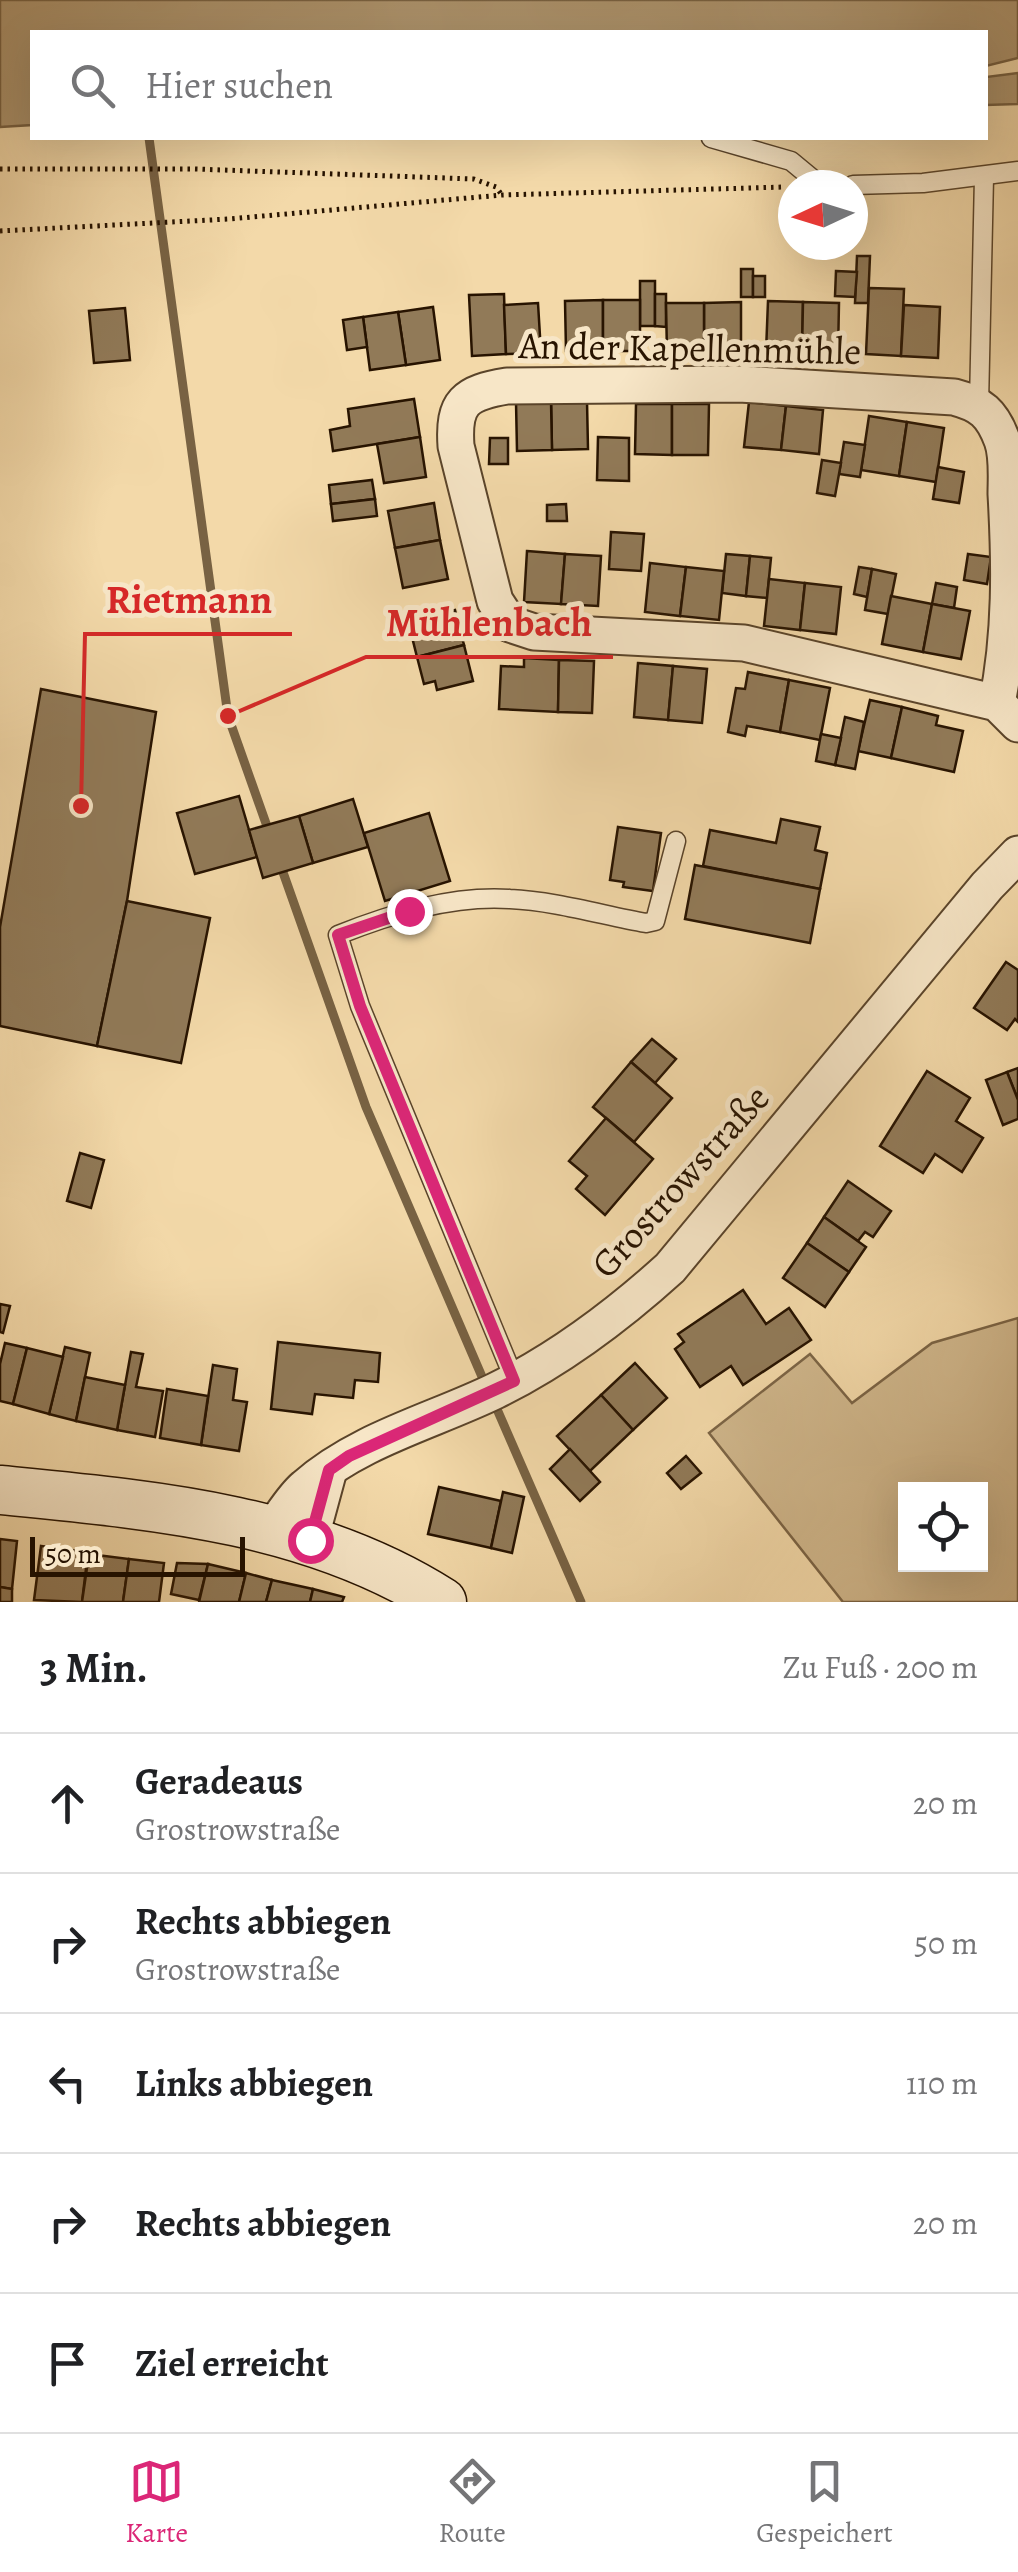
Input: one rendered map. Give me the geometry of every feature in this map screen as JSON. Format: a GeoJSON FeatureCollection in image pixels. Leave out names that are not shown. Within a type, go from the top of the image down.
{"type":"FeatureCollection","features":[{"type":"Feature","properties":{"kind":"main road"},"geometry":{"type":"LineString","coordinates":[[0,1490],[105,1500],[234,1520],[291,1534],[399,1575],[442,1602]]}},
{"type":"Feature","properties":{"kind":"street","name":"An der Kapellenmühle"},"geometry":{"type":"LineString","coordinates":[[739,384],[954,397],[979,404],[1004,444],[1013,541],[1007,713],[744,643],[534,632],[510,624],[495,601],[456,446],[455,422],[464,400],[480,390],[507,386],[739,384]]}},
{"type":"Feature","properties":{"kind":"street","name":"Grostrowstraße"},"geometry":{"type":"LineString","coordinates":[[291,1534],[303,1488],[349,1456],[514,1381],[600,1329],[670,1268],[1018,854]]}},
{"type":"Feature","properties":{"kind":"lane"},"geometry":{"type":"LineString","coordinates":[[718,140],[790,162],[800,170]]}},
{"type":"Feature","properties":{"kind":"lane"},"geometry":{"type":"LineString","coordinates":[[868,184],[1018,171]]}},
{"type":"Feature","properties":{"kind":"lane"},"geometry":{"type":"LineString","coordinates":[[979,404],[984,176]]}},
{"type":"Feature","properties":{"kind":"lane"},"geometry":{"type":"LineString","coordinates":[[514,1381],[360,1006],[338,935],[409,911],[483,899],[512,898],[655,921],[676,841]]}},
{"type":"Feature","properties":{"kind":"path"},"geometry":{"type":"LineString","coordinates":[[0,169],[195,170],[474,179],[502,194]]}},
{"type":"Feature","properties":{"kind":"path"},"geometry":{"type":"LineString","coordinates":[[0,231],[229,219],[502,194],[778,187]]}},
{"type":"Feature","properties":{"kind":"shaded area"},"geometry":{"type":"Polygon","coordinates":[[[0,0],[1018,0],[1018,58],[988,66],[988,30],[30,30],[30,125],[0,127],[0,0]]]}},
{"type":"Feature","properties":{"kind":"shaded area"},"geometry":{"type":"Polygon","coordinates":[[[1018,73],[1018,104],[988,105],[988,77],[1018,73]]]}},
{"type":"Feature","properties":{"kind":"shaded area"},"geometry":{"type":"Polygon","coordinates":[[[1018,1318],[1018,1602],[843,1602],[709,1433],[810,1354],[852,1403],[932,1343],[1018,1318]]]}},
{"type":"Feature","properties":{"kind":"building"},"geometry":{"type":"Polygon","coordinates":[[[870,256],[868,303],[855,303],[857,260],[868,260],[870,256]]]}},
{"type":"Feature","properties":{"kind":"building"},"geometry":{"type":"Polygon","coordinates":[[[741,269],[753,269],[753,297],[741,297],[741,269]]]}},
{"type":"Feature","properties":{"kind":"building"},"geometry":{"type":"Polygon","coordinates":[[[836,271],[857,272],[855,297],[835,296],[836,271]]]}},
{"type":"Feature","properties":{"kind":"building"},"geometry":{"type":"Polygon","coordinates":[[[753,276],[765,276],[765,297],[753,297],[753,276]]]}},
{"type":"Feature","properties":{"kind":"building"},"geometry":{"type":"Polygon","coordinates":[[[640,281],[655,281],[655,326],[640,326],[640,281]]]}},
{"type":"Feature","properties":{"kind":"building"},"geometry":{"type":"Polygon","coordinates":[[[869,288],[904,289],[901,356],[866,354],[869,288]]]}},
{"type":"Feature","properties":{"kind":"building"},"geometry":{"type":"Polygon","coordinates":[[[504,294],[506,354],[472,356],[469,295],[504,294]]]}},
{"type":"Feature","properties":{"kind":"building"},"geometry":{"type":"Polygon","coordinates":[[[655,294],[666,294],[666,327],[655,326],[655,294]]]}},
{"type":"Feature","properties":{"kind":"building"},"geometry":{"type":"Polygon","coordinates":[[[603,300],[603,351],[566,351],[565,301],[603,300]]]}},
{"type":"Feature","properties":{"kind":"building"},"geometry":{"type":"Polygon","coordinates":[[[603,300],[640,300],[640,351],[603,351],[603,300]]]}},
{"type":"Feature","properties":{"kind":"building"},"geometry":{"type":"Polygon","coordinates":[[[768,301],[803,302],[802,353],[766,352],[768,301]]]}},
{"type":"Feature","properties":{"kind":"building"},"geometry":{"type":"Polygon","coordinates":[[[741,302],[741,353],[704,353],[704,303],[741,302]]]}},
{"type":"Feature","properties":{"kind":"building"},"geometry":{"type":"Polygon","coordinates":[[[803,302],[839,303],[838,354],[802,353],[803,302]]]}},
{"type":"Feature","properties":{"kind":"building"},"geometry":{"type":"Polygon","coordinates":[[[538,303],[541,353],[506,354],[504,305],[538,303]]]}},
{"type":"Feature","properties":{"kind":"building"},"geometry":{"type":"Polygon","coordinates":[[[666,303],[704,303],[704,353],[667,354],[666,303]]]}},
{"type":"Feature","properties":{"kind":"building"},"geometry":{"type":"Polygon","coordinates":[[[904,305],[940,307],[938,358],[901,356],[904,305]]]}},
{"type":"Feature","properties":{"kind":"building"},"geometry":{"type":"Polygon","coordinates":[[[433,307],[440,360],[406,365],[398,312],[433,307]]]}},
{"type":"Feature","properties":{"kind":"building"},"geometry":{"type":"Polygon","coordinates":[[[125,308],[130,360],[94,363],[89,311],[125,308]]]}},
{"type":"Feature","properties":{"kind":"building"},"geometry":{"type":"Polygon","coordinates":[[[398,312],[406,365],[370,370],[363,317],[398,312]]]}},
{"type":"Feature","properties":{"kind":"building"},"geometry":{"type":"Polygon","coordinates":[[[363,317],[367,347],[347,350],[343,320],[363,317]]]}},
{"type":"Feature","properties":{"kind":"building"},"geometry":{"type":"Polygon","coordinates":[[[414,399],[420,437],[333,451],[330,430],[350,426],[348,409],[414,399]]]}},
{"type":"Feature","properties":{"kind":"building"},"geometry":{"type":"Polygon","coordinates":[[[551,401],[587,401],[588,449],[552,450],[551,401]]]}},
{"type":"Feature","properties":{"kind":"building"},"geometry":{"type":"Polygon","coordinates":[[[551,401],[552,450],[517,451],[516,402],[551,401]]]}},
{"type":"Feature","properties":{"kind":"building"},"geometry":{"type":"Polygon","coordinates":[[[749,402],[786,406],[781,450],[744,447],[749,402]]]}},
{"type":"Feature","properties":{"kind":"building"},"geometry":{"type":"Polygon","coordinates":[[[636,404],[672,404],[672,455],[635,454],[636,404]]]}},
{"type":"Feature","properties":{"kind":"building"},"geometry":{"type":"Polygon","coordinates":[[[672,404],[709,404],[708,455],[672,455],[672,404]]]}},
{"type":"Feature","properties":{"kind":"building"},"geometry":{"type":"Polygon","coordinates":[[[786,406],[823,410],[819,454],[781,450],[786,406]]]}},
{"type":"Feature","properties":{"kind":"building"},"geometry":{"type":"Polygon","coordinates":[[[869,416],[907,422],[899,476],[861,470],[869,416]]]}},
{"type":"Feature","properties":{"kind":"building"},"geometry":{"type":"Polygon","coordinates":[[[907,422],[944,428],[936,482],[899,476],[907,422]]]}},
{"type":"Feature","properties":{"kind":"building"},"geometry":{"type":"Polygon","coordinates":[[[420,437],[426,477],[384,483],[377,444],[420,437]]]}},
{"type":"Feature","properties":{"kind":"building"},"geometry":{"type":"Polygon","coordinates":[[[598,437],[629,438],[629,481],[597,480],[598,437]]]}},
{"type":"Feature","properties":{"kind":"building"},"geometry":{"type":"Polygon","coordinates":[[[490,438],[508,438],[508,464],[489,464],[490,438]]]}},
{"type":"Feature","properties":{"kind":"building"},"geometry":{"type":"Polygon","coordinates":[[[844,442],[865,445],[860,477],[839,474],[844,442]]]}},
{"type":"Feature","properties":{"kind":"building"},"geometry":{"type":"Polygon","coordinates":[[[822,460],[841,463],[835,496],[817,493],[822,460]]]}},
{"type":"Feature","properties":{"kind":"building"},"geometry":{"type":"Polygon","coordinates":[[[938,467],[964,472],[959,503],[933,499],[938,467]]]}},
{"type":"Feature","properties":{"kind":"building"},"geometry":{"type":"Polygon","coordinates":[[[372,480],[375,499],[331,504],[329,485],[372,480]]]}},
{"type":"Feature","properties":{"kind":"building"},"geometry":{"type":"Polygon","coordinates":[[[375,499],[377,516],[333,521],[331,504],[375,499]]]}},
{"type":"Feature","properties":{"kind":"building"},"geometry":{"type":"Polygon","coordinates":[[[434,503],[440,540],[395,548],[388,511],[434,503]]]}},
{"type":"Feature","properties":{"kind":"building"},"geometry":{"type":"Polygon","coordinates":[[[566,504],[567,521],[547,521],[547,505],[566,504]]]}},
{"type":"Feature","properties":{"kind":"building"},"geometry":{"type":"Polygon","coordinates":[[[611,532],[644,534],[641,571],[609,569],[611,532]]]}},
{"type":"Feature","properties":{"kind":"building"},"geometry":{"type":"Polygon","coordinates":[[[440,540],[448,579],[403,588],[395,548],[440,540]]]}},
{"type":"Feature","properties":{"kind":"building"},"geometry":{"type":"Polygon","coordinates":[[[527,551],[565,554],[561,604],[524,602],[527,551]]]}},
{"type":"Feature","properties":{"kind":"building"},"geometry":{"type":"Polygon","coordinates":[[[565,554],[601,556],[598,606],[561,604],[565,554]]]}},
{"type":"Feature","properties":{"kind":"building"},"geometry":{"type":"Polygon","coordinates":[[[726,554],[750,556],[746,596],[722,593],[726,554]]]}},
{"type":"Feature","properties":{"kind":"building"},"geometry":{"type":"Polygon","coordinates":[[[968,554],[991,557],[987,584],[964,580],[968,554]]]}},
{"type":"Feature","properties":{"kind":"building"},"geometry":{"type":"Polygon","coordinates":[[[750,556],[771,558],[767,598],[746,596],[750,556]]]}},
{"type":"Feature","properties":{"kind":"building"},"geometry":{"type":"Polygon","coordinates":[[[650,563],[686,567],[680,616],[645,612],[650,563]]]}},
{"type":"Feature","properties":{"kind":"building"},"geometry":{"type":"Polygon","coordinates":[[[686,567],[724,571],[719,620],[680,616],[686,567]]]}},
{"type":"Feature","properties":{"kind":"building"},"geometry":{"type":"Polygon","coordinates":[[[859,567],[872,569],[867,597],[854,594],[859,567]]]}},
{"type":"Feature","properties":{"kind":"building"},"geometry":{"type":"Polygon","coordinates":[[[872,569],[896,574],[888,614],[865,610],[872,569]]]}},
{"type":"Feature","properties":{"kind":"building"},"geometry":{"type":"Polygon","coordinates":[[[769,579],[805,583],[800,630],[764,626],[769,579]]]}},
{"type":"Feature","properties":{"kind":"building"},"geometry":{"type":"Polygon","coordinates":[[[805,583],[841,587],[836,634],[800,630],[805,583]]]}},
{"type":"Feature","properties":{"kind":"building"},"geometry":{"type":"Polygon","coordinates":[[[936,583],[957,587],[954,608],[932,604],[936,583]]]}},
{"type":"Feature","properties":{"kind":"building"},"geometry":{"type":"Polygon","coordinates":[[[891,596],[932,604],[923,652],[882,644],[891,596]]]}},
{"type":"Feature","properties":{"kind":"building"},"geometry":{"type":"Polygon","coordinates":[[[932,604],[970,611],[961,659],[923,652],[932,604]]]}},
{"type":"Feature","properties":{"kind":"building"},"geometry":{"type":"Polygon","coordinates":[[[455,610],[464,645],[417,657],[411,633],[420,631],[418,619],[455,610]]]}},
{"type":"Feature","properties":{"kind":"building"},"geometry":{"type":"Polygon","coordinates":[[[464,645],[473,681],[437,690],[435,681],[424,684],[417,657],[464,645]]]}},
{"type":"Feature","properties":{"kind":"building"},"geometry":{"type":"Polygon","coordinates":[[[524,658],[559,660],[558,712],[499,709],[501,666],[524,667],[524,658]]]}},
{"type":"Feature","properties":{"kind":"building"},"geometry":{"type":"Polygon","coordinates":[[[559,660],[594,661],[592,713],[558,712],[559,660]]]}},
{"type":"Feature","properties":{"kind":"building"},"geometry":{"type":"Polygon","coordinates":[[[638,663],[673,666],[668,720],[634,717],[638,663]]]}},
{"type":"Feature","properties":{"kind":"building"},"geometry":{"type":"Polygon","coordinates":[[[673,666],[707,669],[702,723],[668,720],[673,666]]]}},
{"type":"Feature","properties":{"kind":"building"},"geometry":{"type":"Polygon","coordinates":[[[748,672],[789,680],[780,732],[747,726],[745,736],[728,732],[736,688],[745,689],[748,672]]]}},
{"type":"Feature","properties":{"kind":"building"},"geometry":{"type":"Polygon","coordinates":[[[789,680],[830,688],[820,740],[780,732],[789,680]]]}},
{"type":"Feature","properties":{"kind":"building"},"geometry":{"type":"Polygon","coordinates":[[[41,689],[156,712],[127,901],[97,1046],[0,1026],[0,927],[41,689]]]}},
{"type":"Feature","properties":{"kind":"building"},"geometry":{"type":"Polygon","coordinates":[[[870,700],[902,707],[891,758],[858,751],[870,700]]]}},
{"type":"Feature","properties":{"kind":"building"},"geometry":{"type":"Polygon","coordinates":[[[902,707],[938,716],[936,725],[963,731],[954,772],[891,758],[902,707]]]}},
{"type":"Feature","properties":{"kind":"building"},"geometry":{"type":"Polygon","coordinates":[[[845,717],[864,722],[855,769],[835,765],[845,717]]]}},
{"type":"Feature","properties":{"kind":"building"},"geometry":{"type":"Polygon","coordinates":[[[821,734],[841,738],[835,765],[816,761],[821,734]]]}},
{"type":"Feature","properties":{"kind":"building"},"geometry":{"type":"Polygon","coordinates":[[[239,796],[257,857],[195,874],[177,813],[239,796]]]}},
{"type":"Feature","properties":{"kind":"building"},"geometry":{"type":"Polygon","coordinates":[[[353,799],[368,847],[313,863],[299,816],[353,799]]]}},
{"type":"Feature","properties":{"kind":"building"},"geometry":{"type":"Polygon","coordinates":[[[429,813],[450,881],[385,901],[364,833],[429,813]]]}},
{"type":"Feature","properties":{"kind":"building"},"geometry":{"type":"Polygon","coordinates":[[[299,816],[313,863],[263,878],[249,830],[299,816]]]}},
{"type":"Feature","properties":{"kind":"building"},"geometry":{"type":"Polygon","coordinates":[[[781,819],[820,827],[815,850],[827,853],[820,889],[703,866],[710,830],[776,843],[781,819]]]}},
{"type":"Feature","properties":{"kind":"building"},"geometry":{"type":"Polygon","coordinates":[[[618,827],[661,833],[653,891],[623,887],[624,882],[610,880],[618,827]]]}},
{"type":"Feature","properties":{"kind":"building"},"geometry":{"type":"Polygon","coordinates":[[[695,865],[820,889],[810,943],[685,919],[695,865]]]}},
{"type":"Feature","properties":{"kind":"building"},"geometry":{"type":"Polygon","coordinates":[[[127,901],[210,918],[181,1063],[97,1046],[127,901]]]}},
{"type":"Feature","properties":{"kind":"building"},"geometry":{"type":"Polygon","coordinates":[[[1006,962],[1018,970],[1018,1022],[1015,1019],[1007,1030],[974,1008],[1006,962]]]}},
{"type":"Feature","properties":{"kind":"building"},"geometry":{"type":"Polygon","coordinates":[[[652,1039],[676,1059],[655,1083],[631,1062],[652,1039]]]}},
{"type":"Feature","properties":{"kind":"building"},"geometry":{"type":"Polygon","coordinates":[[[631,1062],[672,1098],[634,1142],[593,1107],[631,1062]]]}},
{"type":"Feature","properties":{"kind":"building"},"geometry":{"type":"Polygon","coordinates":[[[1018,1068],[1018,1100],[1007,1072],[1018,1068]]]}},
{"type":"Feature","properties":{"kind":"building"},"geometry":{"type":"Polygon","coordinates":[[[927,1071],[970,1098],[956,1121],[983,1138],[962,1172],[935,1154],[923,1173],[880,1146],[927,1071]]]}},
{"type":"Feature","properties":{"kind":"building"},"geometry":{"type":"Polygon","coordinates":[[[1007,1072],[1018,1100],[1018,1119],[1003,1125],[986,1080],[1007,1072]]]}},
{"type":"Feature","properties":{"kind":"building"},"geometry":{"type":"Polygon","coordinates":[[[606,1118],[653,1159],[605,1215],[576,1189],[587,1176],[569,1161],[606,1118]]]}},
{"type":"Feature","properties":{"kind":"building"},"geometry":{"type":"Polygon","coordinates":[[[80,1153],[104,1160],[91,1208],[67,1201],[80,1153]]]}},
{"type":"Feature","properties":{"kind":"building"},"geometry":{"type":"Polygon","coordinates":[[[848,1181],[891,1211],[873,1237],[865,1232],[858,1241],[824,1217],[848,1181]]]}},
{"type":"Feature","properties":{"kind":"building"},"geometry":{"type":"Polygon","coordinates":[[[824,1217],[866,1247],[849,1272],[807,1243],[824,1217]]]}},
{"type":"Feature","properties":{"kind":"building"},"geometry":{"type":"Polygon","coordinates":[[[807,1243],[849,1272],[825,1307],[783,1278],[807,1243]]]}},
{"type":"Feature","properties":{"kind":"building"},"geometry":{"type":"Polygon","coordinates":[[[743,1290],[766,1324],[789,1308],[811,1340],[743,1385],[731,1366],[700,1387],[675,1349],[684,1342],[678,1334],[743,1290]]]}},
{"type":"Feature","properties":{"kind":"building"},"geometry":{"type":"Polygon","coordinates":[[[0,1304],[10,1306],[3,1333],[0,1332],[0,1304]]]}},
{"type":"Feature","properties":{"kind":"building"},"geometry":{"type":"Polygon","coordinates":[[[278,1342],[380,1353],[378,1382],[355,1380],[353,1398],[315,1394],[312,1414],[271,1409],[278,1342]]]}},
{"type":"Feature","properties":{"kind":"building"},"geometry":{"type":"Polygon","coordinates":[[[5,1343],[27,1348],[13,1404],[0,1401],[0,1364],[5,1343]]]}},
{"type":"Feature","properties":{"kind":"building"},"geometry":{"type":"Polygon","coordinates":[[[65,1347],[90,1353],[76,1421],[49,1414],[65,1347]]]}},
{"type":"Feature","properties":{"kind":"building"},"geometry":{"type":"Polygon","coordinates":[[[27,1348],[63,1357],[49,1414],[13,1404],[27,1348]]]}},
{"type":"Feature","properties":{"kind":"building"},"geometry":{"type":"Polygon","coordinates":[[[131,1352],[143,1354],[136,1387],[163,1391],[155,1437],[117,1430],[131,1352]]]}},
{"type":"Feature","properties":{"kind":"building"},"geometry":{"type":"Polygon","coordinates":[[[635,1363],[667,1398],[633,1430],[601,1395],[635,1363]]]}},
{"type":"Feature","properties":{"kind":"building"},"geometry":{"type":"Polygon","coordinates":[[[213,1365],[237,1369],[233,1400],[247,1402],[239,1451],[201,1445],[213,1365]]]}},
{"type":"Feature","properties":{"kind":"building"},"geometry":{"type":"Polygon","coordinates":[[[85,1377],[125,1385],[117,1430],[76,1421],[85,1377]]]}},
{"type":"Feature","properties":{"kind":"building"},"geometry":{"type":"Polygon","coordinates":[[[167,1389],[208,1396],[201,1445],[160,1438],[167,1389]]]}},
{"type":"Feature","properties":{"kind":"building"},"geometry":{"type":"Polygon","coordinates":[[[601,1395],[633,1430],[590,1471],[557,1436],[601,1395]]]}},
{"type":"Feature","properties":{"kind":"building"},"geometry":{"type":"Polygon","coordinates":[[[570,1449],[600,1482],[580,1501],[550,1469],[570,1449]]]}},
{"type":"Feature","properties":{"kind":"building"},"geometry":{"type":"Polygon","coordinates":[[[686,1456],[701,1473],[681,1489],[667,1473],[686,1456]]]}},
{"type":"Feature","properties":{"kind":"building"},"geometry":{"type":"Polygon","coordinates":[[[439,1487],[501,1501],[491,1548],[428,1534],[439,1487]]]}},
{"type":"Feature","properties":{"kind":"building"},"geometry":{"type":"Polygon","coordinates":[[[503,1492],[524,1497],[512,1553],[491,1548],[503,1492]]]}},
{"type":"Feature","properties":{"kind":"building"},"geometry":{"type":"Polygon","coordinates":[[[0,1539],[17,1541],[12,1589],[0,1587],[0,1539]]]}},
{"type":"Feature","properties":{"kind":"building"},"geometry":{"type":"Polygon","coordinates":[[[41,1546],[88,1552],[82,1602],[34,1600],[41,1546]]]}},
{"type":"Feature","properties":{"kind":"building"},"geometry":{"type":"Polygon","coordinates":[[[89,1554],[129,1559],[123,1602],[82,1602],[89,1554]]]}},
{"type":"Feature","properties":{"kind":"building"},"geometry":{"type":"Polygon","coordinates":[[[129,1559],[164,1563],[159,1602],[123,1602],[129,1559]]]}},
{"type":"Feature","properties":{"kind":"building"},"geometry":{"type":"Polygon","coordinates":[[[177,1563],[208,1564],[199,1600],[171,1594],[177,1563]]]}},
{"type":"Feature","properties":{"kind":"building"},"geometry":{"type":"Polygon","coordinates":[[[208,1564],[246,1573],[239,1602],[199,1602],[208,1564]]]}},
{"type":"Feature","properties":{"kind":"building"},"geometry":{"type":"Polygon","coordinates":[[[246,1573],[272,1580],[266,1602],[239,1602],[246,1573]]]}},
{"type":"Feature","properties":{"kind":"building"},"geometry":{"type":"Polygon","coordinates":[[[272,1580],[313,1589],[310,1602],[266,1602],[272,1580]]]}},
{"type":"Feature","properties":{"kind":"building"},"geometry":{"type":"Polygon","coordinates":[[[0,1587],[12,1589],[12,1602],[0,1602],[0,1587]]]}},
{"type":"Feature","properties":{"kind":"building"},"geometry":{"type":"Polygon","coordinates":[[[313,1589],[344,1597],[342,1602],[310,1602],[313,1589]]]}},
{"type":"Feature","properties":{"kind":"waterway"},"geometry":{"type":"LineString","coordinates":[[149,140],[228,716],[269,832]]}},
{"type":"Feature","properties":{"kind":"waterway"},"geometry":{"type":"LineString","coordinates":[[279,861],[366,1107],[486,1386]]}},
{"type":"Feature","properties":{"kind":"waterway"},"geometry":{"type":"LineString","coordinates":[[493,1400],[581,1602]]}},
{"type":"Feature","properties":{"kind":"place","name":"Mühlenbach"},"geometry":{"type":"Point","coordinates":[228,716]}},
{"type":"Feature","properties":{"kind":"place","name":"Rietmann"},"geometry":{"type":"Point","coordinates":[81,806]}},
{"type":"Feature","properties":{"kind":"route"},"geometry":{"type":"LineString","coordinates":[[310,1540],[329,1470],[349,1456],[514,1381],[360,1006],[338,935],[409,911]]}}]}
